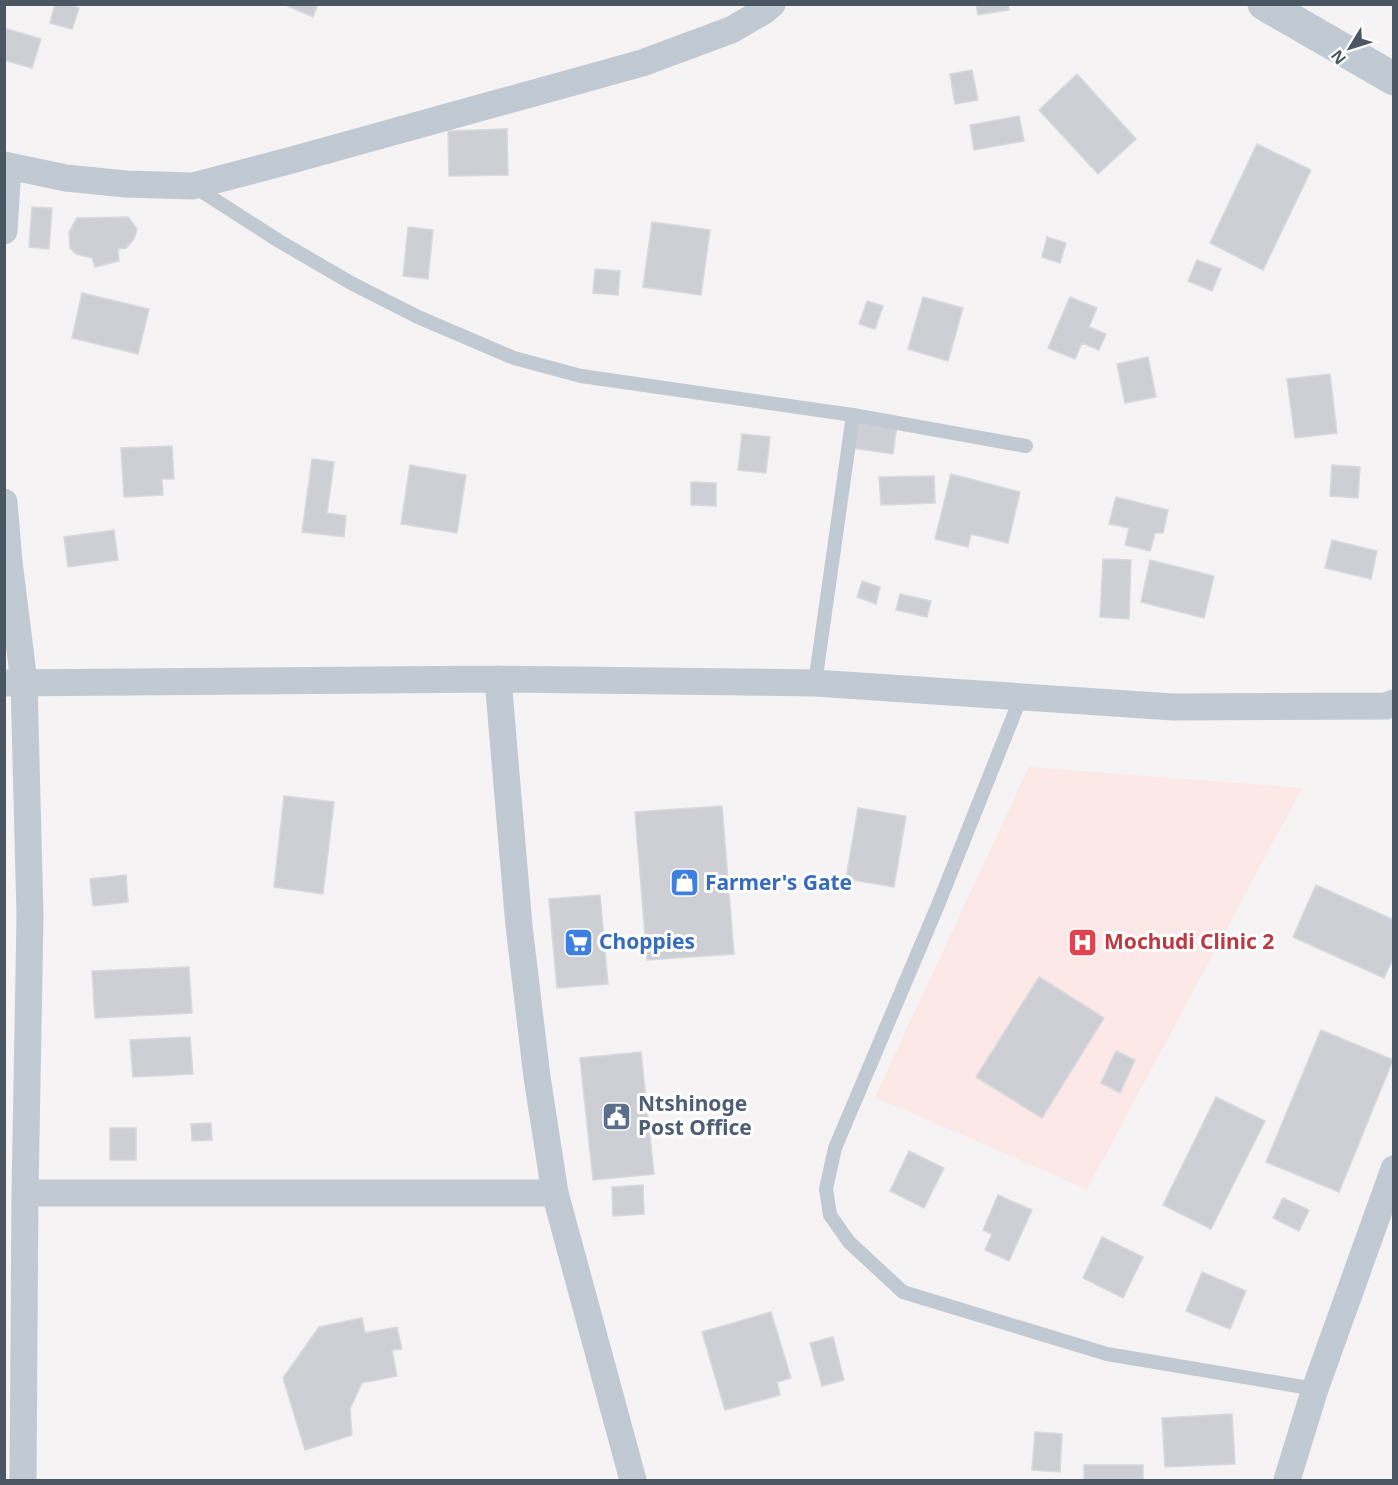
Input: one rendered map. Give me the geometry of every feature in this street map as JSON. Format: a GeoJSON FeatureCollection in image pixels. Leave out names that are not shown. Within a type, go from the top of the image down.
{"type":"FeatureCollection","features":[{"type":"Feature","properties":{"kind":"street"},"geometry":{"type":"LineString","coordinates":[[4,231],[6,165],[66,178],[126,184],[193,186],[642,63],[731,30],[772,4]]}},
{"type":"Feature","properties":{"kind":"street"},"geometry":{"type":"LineString","coordinates":[[1264,4],[1394,79]]}},
{"type":"Feature","properties":{"kind":"street"},"geometry":{"type":"LineString","coordinates":[[4,502],[30,916],[23,1480]]}},
{"type":"Feature","properties":{"kind":"street"},"geometry":{"type":"LineString","coordinates":[[498,679],[519,926],[537,1077],[555,1193],[633,1480]]}},
{"type":"Feature","properties":{"kind":"street"},"geometry":{"type":"LineString","coordinates":[[14,683],[498,679],[815,683],[1173,707],[1391,708]]}},
{"type":"Feature","properties":{"kind":"street"},"geometry":{"type":"LineString","coordinates":[[1287,1480],[1315,1389],[1394,1169]]}},
{"type":"Feature","properties":{"kind":"street"},"geometry":{"type":"LineString","coordinates":[[25,1193],[555,1193]]}},
{"type":"Feature","properties":{"kind":"lane"},"geometry":{"type":"LineString","coordinates":[[193,186],[279,241],[351,283],[418,316],[514,358],[581,376],[853,415],[1026,446]]}},
{"type":"Feature","properties":{"kind":"lane"},"geometry":{"type":"LineString","coordinates":[[815,683],[853,415]]}},
{"type":"Feature","properties":{"kind":"lane"},"geometry":{"type":"LineString","coordinates":[[1021,697],[938,905],[835,1148],[826,1189],[830,1215],[849,1242],[903,1292],[1107,1354],[1315,1389]]}},
{"type":"Feature","properties":{"kind":"shaded area","name":"Mochudi Clinic 2"},"geometry":{"type":"Polygon","coordinates":[[[1029,767],[1302,788],[1087,1189],[875,1097],[1029,767]]]}},
{"type":"Feature","properties":{"kind":"building"},"geometry":{"type":"Polygon","coordinates":[[[55,4],[69,4],[79,8],[72,29],[50,23],[55,4]]]}},
{"type":"Feature","properties":{"kind":"building"},"geometry":{"type":"Polygon","coordinates":[[[283,4],[318,4],[313,17],[283,4]]]}},
{"type":"Feature","properties":{"kind":"building"},"geometry":{"type":"Polygon","coordinates":[[[976,4],[1008,4],[1009,10],[978,15],[976,4]]]}},
{"type":"Feature","properties":{"kind":"building"},"geometry":{"type":"Polygon","coordinates":[[[4,28],[41,39],[32,68],[4,60],[4,28]]]}},
{"type":"Feature","properties":{"kind":"building"},"geometry":{"type":"Polygon","coordinates":[[[972,70],[978,100],[955,104],[950,74],[972,70]]]}},
{"type":"Feature","properties":{"kind":"building"},"geometry":{"type":"Polygon","coordinates":[[[1077,74],[1136,139],[1098,174],[1039,110],[1077,74]]]}},
{"type":"Feature","properties":{"kind":"building"},"geometry":{"type":"Polygon","coordinates":[[[1019,116],[1024,141],[974,150],[970,125],[1019,116]]]}},
{"type":"Feature","properties":{"kind":"building"},"geometry":{"type":"Polygon","coordinates":[[[507,129],[508,175],[449,176],[448,131],[507,129]]]}},
{"type":"Feature","properties":{"kind":"building"},"geometry":{"type":"Polygon","coordinates":[[[1257,144],[1311,170],[1263,270],[1210,243],[1257,144]]]}},
{"type":"Feature","properties":{"kind":"building"},"geometry":{"type":"Polygon","coordinates":[[[32,207],[52,208],[49,249],[29,247],[32,207]]]}},
{"type":"Feature","properties":{"kind":"building"},"geometry":{"type":"Polygon","coordinates":[[[128,217],[137,229],[134,239],[126,248],[118,249],[119,261],[95,267],[92,258],[76,254],[70,248],[69,232],[77,218],[128,217]]]}},
{"type":"Feature","properties":{"kind":"building"},"geometry":{"type":"Polygon","coordinates":[[[652,222],[710,230],[701,295],[643,287],[652,222]]]}},
{"type":"Feature","properties":{"kind":"building"},"geometry":{"type":"Polygon","coordinates":[[[408,227],[433,230],[428,279],[403,276],[408,227]]]}},
{"type":"Feature","properties":{"kind":"building"},"geometry":{"type":"Polygon","coordinates":[[[1047,237],[1066,243],[1060,263],[1042,257],[1047,237]]]}},
{"type":"Feature","properties":{"kind":"building"},"geometry":{"type":"Polygon","coordinates":[[[1197,260],[1221,269],[1212,291],[1188,281],[1197,260]]]}},
{"type":"Feature","properties":{"kind":"building"},"geometry":{"type":"Polygon","coordinates":[[[595,269],[620,271],[618,295],[593,293],[595,269]]]}},
{"type":"Feature","properties":{"kind":"building"},"geometry":{"type":"Polygon","coordinates":[[[82,293],[149,309],[138,354],[72,338],[82,293]]]}},
{"type":"Feature","properties":{"kind":"building"},"geometry":{"type":"Polygon","coordinates":[[[923,297],[963,308],[948,361],[908,349],[923,297]]]}},
{"type":"Feature","properties":{"kind":"building"},"geometry":{"type":"Polygon","coordinates":[[[1070,297],[1097,308],[1089,327],[1106,334],[1099,350],[1082,343],[1075,359],[1048,348],[1070,297]]]}},
{"type":"Feature","properties":{"kind":"building"},"geometry":{"type":"Polygon","coordinates":[[[867,301],[883,306],[875,329],[859,324],[867,301]]]}},
{"type":"Feature","properties":{"kind":"building"},"geometry":{"type":"Polygon","coordinates":[[[1148,357],[1156,397],[1125,403],[1117,364],[1148,357]]]}},
{"type":"Feature","properties":{"kind":"building"},"geometry":{"type":"Polygon","coordinates":[[[1330,374],[1337,433],[1295,438],[1287,379],[1330,374]]]}},
{"type":"Feature","properties":{"kind":"building"},"geometry":{"type":"Polygon","coordinates":[[[858,419],[897,425],[893,454],[853,448],[858,419]]]}},
{"type":"Feature","properties":{"kind":"building"},"geometry":{"type":"Polygon","coordinates":[[[742,434],[770,437],[766,473],[738,470],[742,434]]]}},
{"type":"Feature","properties":{"kind":"building"},"geometry":{"type":"Polygon","coordinates":[[[172,446],[174,479],[162,479],[163,495],[124,497],[121,448],[172,446]]]}},
{"type":"Feature","properties":{"kind":"building"},"geometry":{"type":"Polygon","coordinates":[[[312,459],[334,462],[327,513],[346,516],[344,537],[302,532],[312,459]]]}},
{"type":"Feature","properties":{"kind":"building"},"geometry":{"type":"Polygon","coordinates":[[[410,465],[466,475],[457,533],[401,524],[410,465]]]}},
{"type":"Feature","properties":{"kind":"building"},"geometry":{"type":"Polygon","coordinates":[[[1332,465],[1360,467],[1358,498],[1330,496],[1332,465]]]}},
{"type":"Feature","properties":{"kind":"building"},"geometry":{"type":"Polygon","coordinates":[[[951,474],[1020,492],[1008,543],[971,534],[968,547],[935,539],[951,474]]]}},
{"type":"Feature","properties":{"kind":"building"},"geometry":{"type":"Polygon","coordinates":[[[934,476],[935,503],[881,505],[879,477],[934,476]]]}},
{"type":"Feature","properties":{"kind":"building"},"geometry":{"type":"Polygon","coordinates":[[[691,482],[716,483],[716,506],[691,505],[691,482]]]}},
{"type":"Feature","properties":{"kind":"building"},"geometry":{"type":"Polygon","coordinates":[[[1116,497],[1168,510],[1163,533],[1155,533],[1150,551],[1125,545],[1129,528],[1109,524],[1116,497]]]}},
{"type":"Feature","properties":{"kind":"building"},"geometry":{"type":"Polygon","coordinates":[[[114,530],[118,560],[68,567],[64,537],[114,530]]]}},
{"type":"Feature","properties":{"kind":"building"},"geometry":{"type":"Polygon","coordinates":[[[1332,540],[1377,551],[1371,579],[1325,568],[1332,540]]]}},
{"type":"Feature","properties":{"kind":"building"},"geometry":{"type":"Polygon","coordinates":[[[1103,559],[1131,560],[1129,619],[1100,617],[1103,559]]]}},
{"type":"Feature","properties":{"kind":"building"},"geometry":{"type":"Polygon","coordinates":[[[1150,560],[1214,576],[1204,618],[1141,602],[1150,560]]]}},
{"type":"Feature","properties":{"kind":"building"},"geometry":{"type":"Polygon","coordinates":[[[862,581],[880,587],[876,604],[857,597],[862,581]]]}},
{"type":"Feature","properties":{"kind":"building"},"geometry":{"type":"Polygon","coordinates":[[[900,594],[931,601],[927,617],[896,610],[900,594]]]}},
{"type":"Feature","properties":{"kind":"building"},"geometry":{"type":"Polygon","coordinates":[[[284,796],[334,802],[323,894],[274,887],[284,796]]]}},
{"type":"Feature","properties":{"kind":"building","name":"Farmer's Gate"},"geometry":{"type":"Polygon","coordinates":[[[722,806],[734,954],[647,960],[635,812],[722,806]]]}},
{"type":"Feature","properties":{"kind":"building"},"geometry":{"type":"Polygon","coordinates":[[[858,808],[906,816],[894,887],[846,879],[858,808]]]}},
{"type":"Feature","properties":{"kind":"building"},"geometry":{"type":"Polygon","coordinates":[[[126,875],[128,902],[93,906],[90,879],[126,875]]]}},
{"type":"Feature","properties":{"kind":"building"},"geometry":{"type":"Polygon","coordinates":[[[1316,885],[1394,920],[1394,956],[1384,978],[1293,937],[1316,885]]]}},
{"type":"Feature","properties":{"kind":"building","name":"Choppies"},"geometry":{"type":"Polygon","coordinates":[[[600,895],[608,984],[557,988],[549,899],[600,895]]]}},
{"type":"Feature","properties":{"kind":"building"},"geometry":{"type":"Polygon","coordinates":[[[189,967],[192,1013],[95,1018],[92,971],[189,967]]]}},
{"type":"Feature","properties":{"kind":"building"},"geometry":{"type":"Polygon","coordinates":[[[1039,977],[1104,1018],[1042,1118],[976,1077],[1039,977]]]}},
{"type":"Feature","properties":{"kind":"building"},"geometry":{"type":"Polygon","coordinates":[[[1321,1030],[1393,1060],[1339,1192],[1266,1162],[1321,1030]]]}},
{"type":"Feature","properties":{"kind":"building"},"geometry":{"type":"Polygon","coordinates":[[[190,1037],[193,1074],[133,1077],[130,1040],[190,1037]]]}},
{"type":"Feature","properties":{"kind":"building"},"geometry":{"type":"Polygon","coordinates":[[[1116,1051],[1135,1060],[1120,1093],[1101,1083],[1116,1051]]]}},
{"type":"Feature","properties":{"kind":"building","name":"Ntshinoge Post Office"},"geometry":{"type":"Polygon","coordinates":[[[641,1052],[654,1174],[593,1180],[580,1058],[641,1052]]]}},
{"type":"Feature","properties":{"kind":"building"},"geometry":{"type":"Polygon","coordinates":[[[1216,1097],[1265,1121],[1211,1229],[1163,1205],[1216,1097]]]}},
{"type":"Feature","properties":{"kind":"building"},"geometry":{"type":"Polygon","coordinates":[[[211,1123],[212,1140],[192,1141],[191,1124],[211,1123]]]}},
{"type":"Feature","properties":{"kind":"building"},"geometry":{"type":"Polygon","coordinates":[[[110,1128],[136,1128],[136,1160],[110,1160],[110,1128]]]}},
{"type":"Feature","properties":{"kind":"building"},"geometry":{"type":"Polygon","coordinates":[[[909,1151],[944,1168],[924,1208],[890,1191],[909,1151]]]}},
{"type":"Feature","properties":{"kind":"building"},"geometry":{"type":"Polygon","coordinates":[[[643,1185],[644,1214],[613,1216],[612,1187],[643,1185]]]}},
{"type":"Feature","properties":{"kind":"building"},"geometry":{"type":"Polygon","coordinates":[[[998,1195],[1032,1210],[1009,1261],[985,1250],[992,1234],[983,1230],[998,1195]]]}},
{"type":"Feature","properties":{"kind":"building"},"geometry":{"type":"Polygon","coordinates":[[[1283,1198],[1309,1210],[1299,1231],[1273,1218],[1283,1198]]]}},
{"type":"Feature","properties":{"kind":"building"},"geometry":{"type":"Polygon","coordinates":[[[1102,1237],[1143,1257],[1123,1298],[1083,1278],[1102,1237]]]}},
{"type":"Feature","properties":{"kind":"building"},"geometry":{"type":"Polygon","coordinates":[[[1202,1272],[1246,1291],[1230,1329],[1186,1311],[1202,1272]]]}},
{"type":"Feature","properties":{"kind":"building"},"geometry":{"type":"Polygon","coordinates":[[[771,1312],[791,1378],[777,1382],[780,1395],[725,1410],[702,1332],[771,1312]]]}},
{"type":"Feature","properties":{"kind":"building"},"geometry":{"type":"Polygon","coordinates":[[[362,1318],[365,1333],[397,1327],[402,1349],[392,1350],[397,1376],[362,1383],[350,1409],[352,1435],[305,1450],[283,1378],[319,1327],[362,1318]]]}},
{"type":"Feature","properties":{"kind":"building"},"geometry":{"type":"Polygon","coordinates":[[[833,1337],[844,1380],[822,1386],[810,1343],[833,1337]]]}},
{"type":"Feature","properties":{"kind":"building"},"geometry":{"type":"Polygon","coordinates":[[[1232,1414],[1235,1464],[1165,1467],[1162,1418],[1232,1414]]]}},
{"type":"Feature","properties":{"kind":"building"},"geometry":{"type":"Polygon","coordinates":[[[1035,1432],[1062,1434],[1060,1472],[1032,1470],[1035,1432]]]}},
{"type":"Feature","properties":{"kind":"building"},"geometry":{"type":"Polygon","coordinates":[[[1084,1465],[1143,1465],[1143,1480],[1084,1480],[1084,1465]]]}},
{"type":"Feature","properties":{"kind":"place","name":"Farmer's Gate"},"geometry":{"type":"Point","coordinates":[684,883]}},
{"type":"Feature","properties":{"kind":"place","name":"Choppies"},"geometry":{"type":"Point","coordinates":[578,942]}},
{"type":"Feature","properties":{"kind":"place","name":"Mochudi Clinic 2"},"geometry":{"type":"Point","coordinates":[1083,942]}},
{"type":"Feature","properties":{"kind":"place","name":"Ntshinoge Post Office"},"geometry":{"type":"Point","coordinates":[617,1116]}}]}
